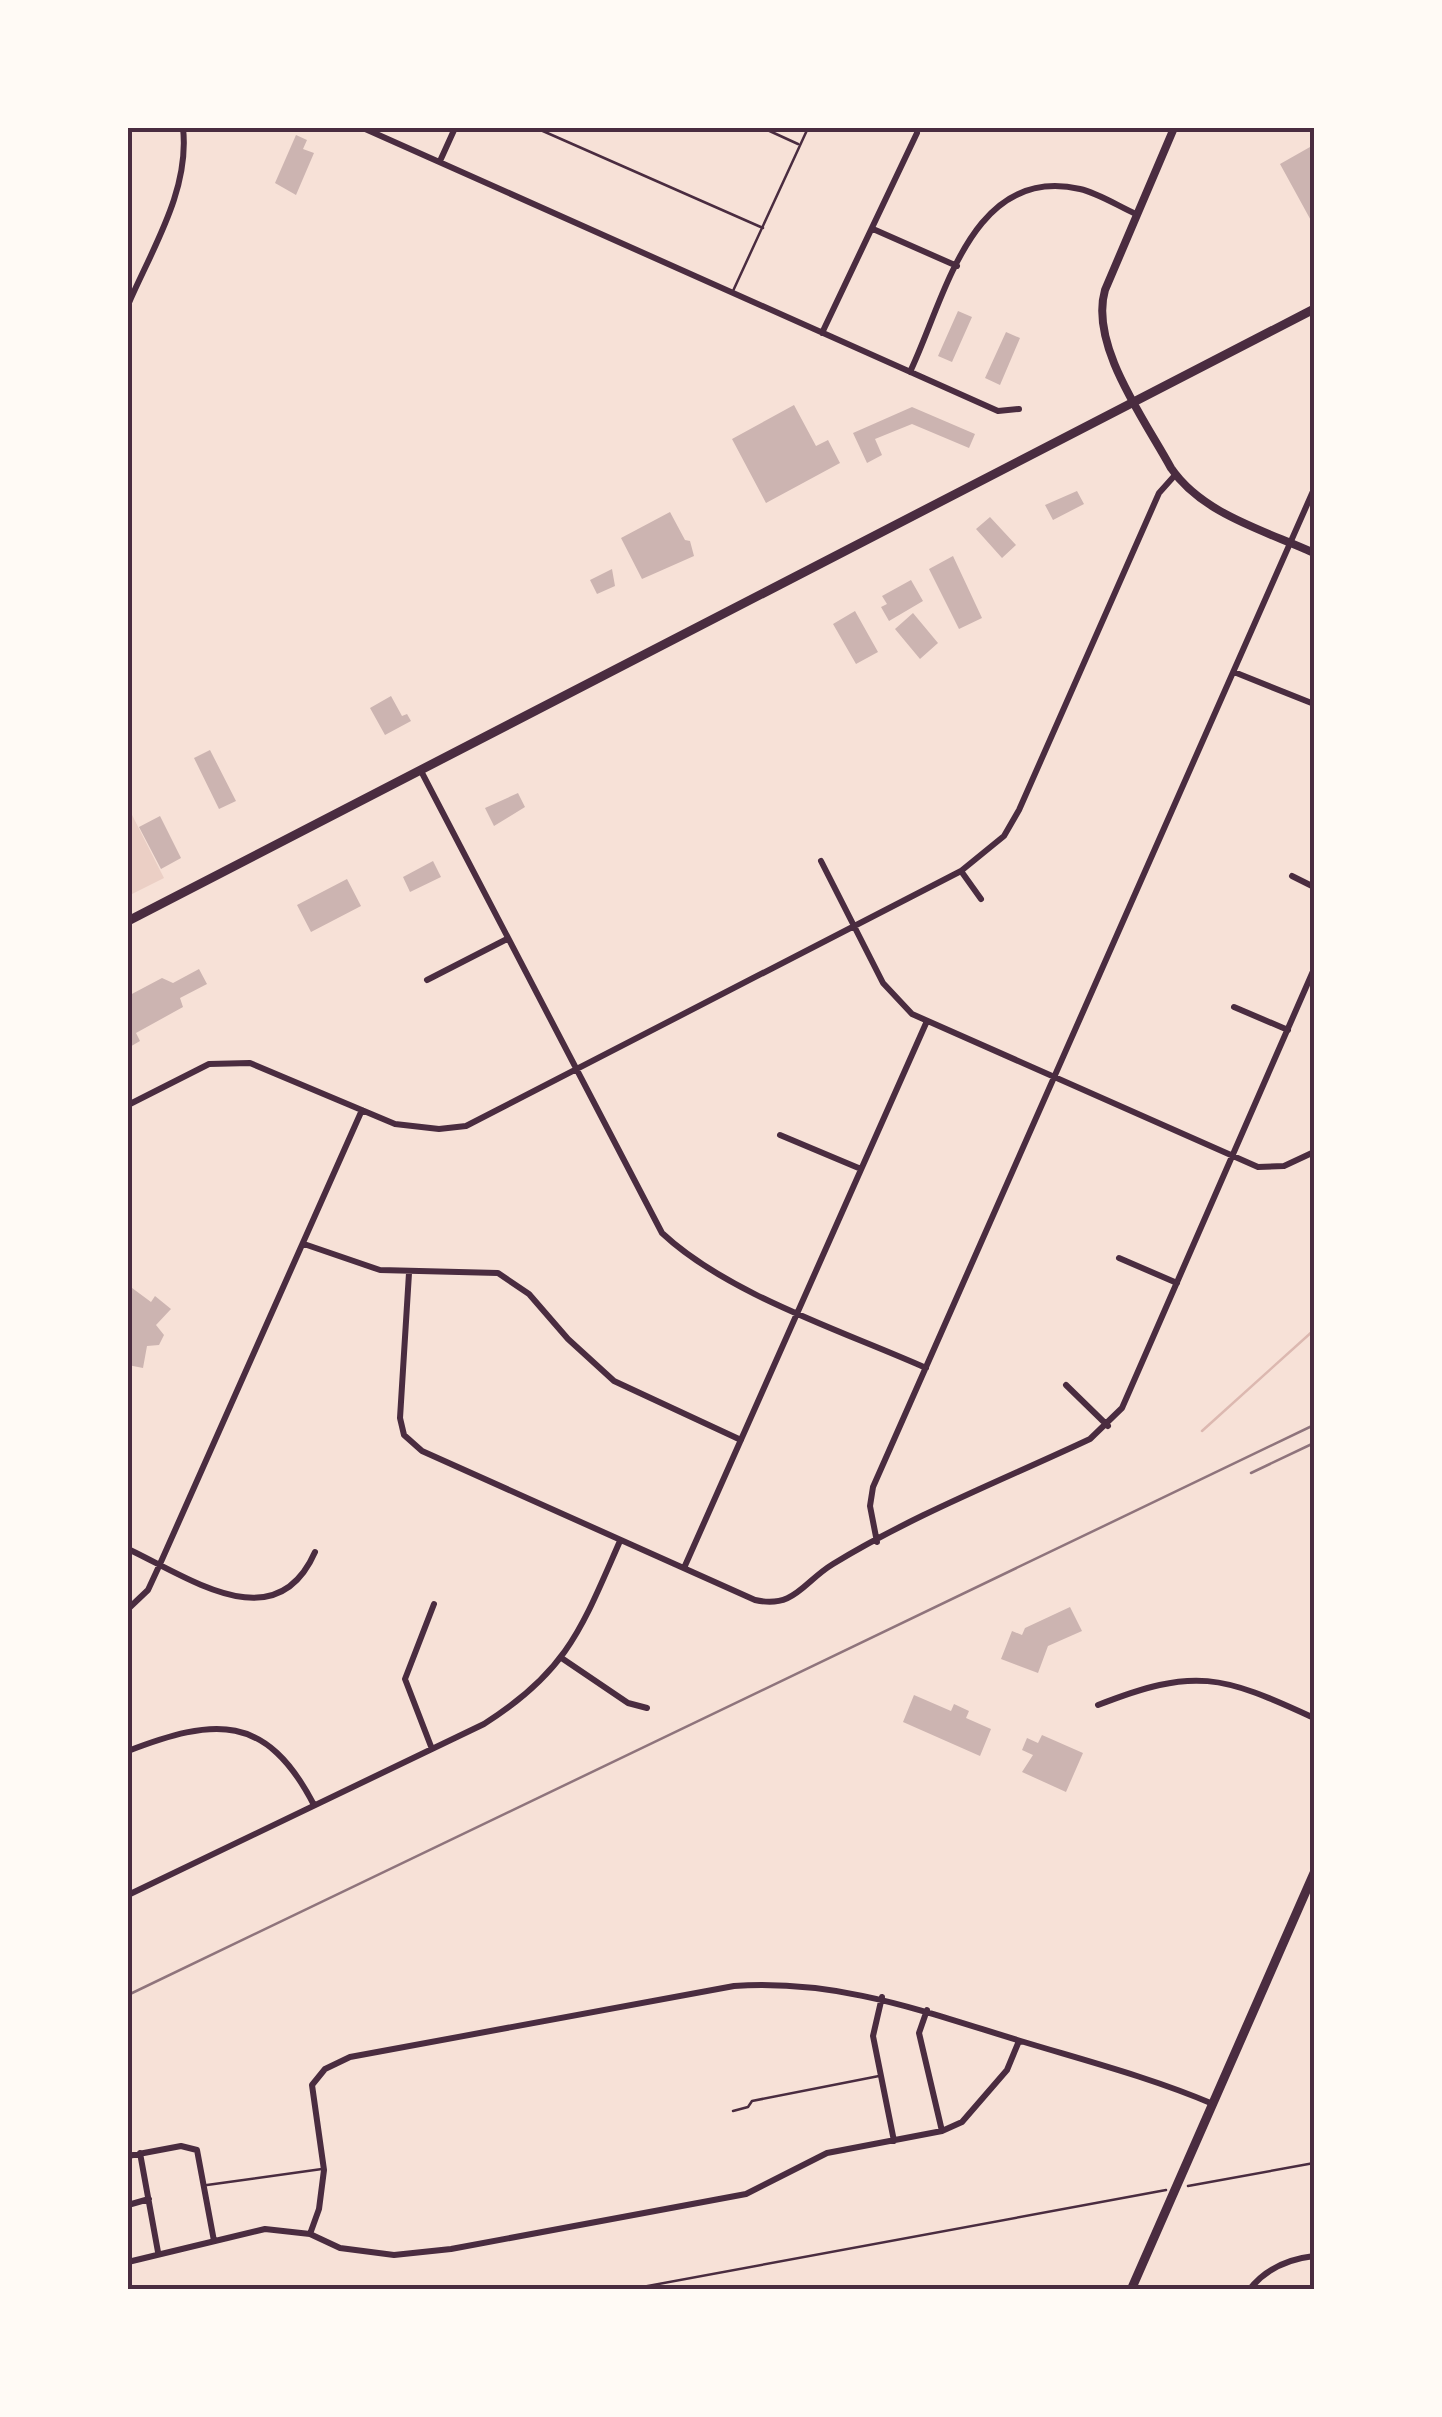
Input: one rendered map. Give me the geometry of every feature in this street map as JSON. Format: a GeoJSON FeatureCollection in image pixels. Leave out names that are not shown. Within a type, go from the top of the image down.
{"type":"FeatureCollection","features":[{"type":"Feature","properties":{"kind":"main road"},"geometry":{"type":"LineString","coordinates":[[128,921],[1314,308]]}},
{"type":"Feature","properties":{"kind":"main road"},"geometry":{"type":"LineString","coordinates":[[1131,2290],[1314,1872]]}},
{"type":"Feature","properties":{"kind":"street"},"geometry":{"type":"LineString","coordinates":[[128,304],[176,198],[183,128]]}},
{"type":"Feature","properties":{"kind":"street"},"geometry":{"type":"LineString","coordinates":[[363,128],[998,411],[1018,410]]}},
{"type":"Feature","properties":{"kind":"street"},"geometry":{"type":"LineString","coordinates":[[440,161],[455,128]]}},
{"type":"Feature","properties":{"kind":"street"},"geometry":{"type":"LineString","coordinates":[[1174,128],[1106,284],[1100,316],[1104,340],[1176,474],[1213,506],[1314,553]]}},
{"type":"Feature","properties":{"kind":"street"},"geometry":{"type":"LineString","coordinates":[[822,333],[918,134]]}},
{"type":"Feature","properties":{"kind":"street"},"geometry":{"type":"LineString","coordinates":[[910,372],[972,231],[997,206],[1023,192],[1060,186],[1089,191],[1136,214]]}},
{"type":"Feature","properties":{"kind":"street"},"geometry":{"type":"LineString","coordinates":[[873,228],[957,266]]}},
{"type":"Feature","properties":{"kind":"street"},"geometry":{"type":"LineString","coordinates":[[128,1104],[192,1072],[227,1062],[268,1068],[362,1110],[416,1128],[466,1126],[962,871],[1004,836],[1019,810],[1159,494],[1176,474]]}},
{"type":"Feature","properties":{"kind":"street"},"geometry":{"type":"LineString","coordinates":[[877,1542],[870,1506],[873,1487],[1314,489]]}},
{"type":"Feature","properties":{"kind":"street"},"geometry":{"type":"LineString","coordinates":[[1234,672],[1314,704]]}},
{"type":"Feature","properties":{"kind":"street"},"geometry":{"type":"LineString","coordinates":[[421,771],[662,1233],[688,1258],[720,1277],[926,1368]]}},
{"type":"Feature","properties":{"kind":"street"},"geometry":{"type":"LineString","coordinates":[[821,861],[896,1002],[927,1021],[1258,1168],[1284,1166],[1314,1152]]}},
{"type":"Feature","properties":{"kind":"street"},"geometry":{"type":"LineString","coordinates":[[962,871],[981,899]]}},
{"type":"Feature","properties":{"kind":"street"},"geometry":{"type":"LineString","coordinates":[[1292,876],[1314,887]]}},
{"type":"Feature","properties":{"kind":"street"},"geometry":{"type":"LineString","coordinates":[[427,980],[507,939]]}},
{"type":"Feature","properties":{"kind":"street"},"geometry":{"type":"LineString","coordinates":[[409,1274],[400,1418],[404,1435],[422,1451],[684,1568],[774,1604],[792,1600],[818,1573],[1090,1440],[1108,1426],[1122,1408],[1314,969]]}},
{"type":"Feature","properties":{"kind":"street"},"geometry":{"type":"LineString","coordinates":[[1234,1007],[1288,1030]]}},
{"type":"Feature","properties":{"kind":"street"},"geometry":{"type":"LineString","coordinates":[[684,1568],[927,1021]]}},
{"type":"Feature","properties":{"kind":"street"},"geometry":{"type":"LineString","coordinates":[[128,1609],[148,1590],[362,1110]]}},
{"type":"Feature","properties":{"kind":"street"},"geometry":{"type":"LineString","coordinates":[[780,1135],[861,1169]]}},
{"type":"Feature","properties":{"kind":"street"},"geometry":{"type":"LineString","coordinates":[[304,1244],[351,1262],[409,1274],[477,1270],[507,1278],[529,1294],[568,1339],[614,1382],[740,1440]]}},
{"type":"Feature","properties":{"kind":"street"},"geometry":{"type":"LineString","coordinates":[[1120,1258],[1177,1283]]}},
{"type":"Feature","properties":{"kind":"street"},"geometry":{"type":"LineString","coordinates":[[1066,1384],[1108,1426]]}},
{"type":"Feature","properties":{"kind":"street"},"geometry":{"type":"LineString","coordinates":[[128,1895],[432,1749],[516,1704],[563,1659],[584,1626],[620,1541]]}},
{"type":"Feature","properties":{"kind":"street"},"geometry":{"type":"LineString","coordinates":[[128,1549],[242,1600],[266,1600],[287,1593],[305,1576],[315,1552]]}},
{"type":"Feature","properties":{"kind":"street"},"geometry":{"type":"LineString","coordinates":[[432,1749],[404,1679],[434,1604]]}},
{"type":"Feature","properties":{"kind":"street"},"geometry":{"type":"LineString","coordinates":[[563,1659],[628,1703],[647,1708]]}},
{"type":"Feature","properties":{"kind":"street"},"geometry":{"type":"LineString","coordinates":[[1098,1705],[1151,1684],[1194,1678],[1236,1684],[1314,1718]]}},
{"type":"Feature","properties":{"kind":"street"},"geometry":{"type":"LineString","coordinates":[[128,1751],[180,1731],[230,1728],[274,1750],[292,1768],[314,1805]]}},
{"type":"Feature","properties":{"kind":"street"},"geometry":{"type":"LineString","coordinates":[[310,2234],[319,2209],[324,2170],[312,2085],[326,2069],[350,2057],[734,1986],[761,1984],[882,1996],[1132,2074],[1213,2104]]}},
{"type":"Feature","properties":{"kind":"street"},"geometry":{"type":"LineString","coordinates":[[882,1996],[873,2036],[894,2141]]}},
{"type":"Feature","properties":{"kind":"street"},"geometry":{"type":"LineString","coordinates":[[927,2010],[919,2033],[942,2131]]}},
{"type":"Feature","properties":{"kind":"street"},"geometry":{"type":"LineString","coordinates":[[128,2262],[265,2229],[310,2234],[340,2248],[394,2255],[452,2249],[746,2194],[828,2153],[942,2131],[978,2107],[1007,2070],[1019,2040]]}},
{"type":"Feature","properties":{"kind":"street"},"geometry":{"type":"LineString","coordinates":[[128,2156],[188,2145],[197,2150],[214,2241]]}},
{"type":"Feature","properties":{"kind":"street"},"geometry":{"type":"LineString","coordinates":[[140,2152],[158,2252]]}},
{"type":"Feature","properties":{"kind":"street"},"geometry":{"type":"LineString","coordinates":[[128,2205],[149,2199]]}},
{"type":"Feature","properties":{"kind":"street"},"geometry":{"type":"LineString","coordinates":[[1249,2290],[1262,2275],[1292,2259],[1314,2256]]}},
{"type":"Feature","properties":{"kind":"lane"},"geometry":{"type":"LineString","coordinates":[[536,128],[763,228]]}},
{"type":"Feature","properties":{"kind":"lane"},"geometry":{"type":"LineString","coordinates":[[763,128],[800,145]]}},
{"type":"Feature","properties":{"kind":"lane"},"geometry":{"type":"LineString","coordinates":[[733,292],[808,128]]}},
{"type":"Feature","properties":{"kind":"lane"},"geometry":{"type":"LineString","coordinates":[[732,2111],[748,2107],[752,2101],[880,2076]]}},
{"type":"Feature","properties":{"kind":"lane"},"geometry":{"type":"LineString","coordinates":[[204,2185],[324,2170]]}},
{"type":"Feature","properties":{"kind":"path"},"geometry":{"type":"LineString","coordinates":[[1193,2185],[1314,2162]]}},
{"type":"Feature","properties":{"kind":"path"},"geometry":{"type":"LineString","coordinates":[[626,2290],[1158,2192]]}},
{"type":"Feature","properties":{"kind":"shaded area"},"geometry":{"type":"Polygon","coordinates":[[[128,807],[164,878],[128,896],[128,807]]]}},
{"type":"Feature","properties":{"kind":"building"},"geometry":{"type":"Polygon","coordinates":[[[296,135],[307,140],[303,149],[314,153],[296,195],[275,183],[296,135]]]}},
{"type":"Feature","properties":{"kind":"building"},"geometry":{"type":"Polygon","coordinates":[[[1310,147],[1314,156],[1314,226],[1280,164],[1310,147]]]}},
{"type":"Feature","properties":{"kind":"building"},"geometry":{"type":"Polygon","coordinates":[[[958,311],[972,317],[952,362],[938,356],[958,311]]]}},
{"type":"Feature","properties":{"kind":"building"},"geometry":{"type":"Polygon","coordinates":[[[1006,332],[1020,338],[1000,385],[985,378],[1006,332]]]}},
{"type":"Feature","properties":{"kind":"building"},"geometry":{"type":"Polygon","coordinates":[[[794,405],[816,446],[828,440],[840,463],[766,503],[732,439],[794,405]]]}},
{"type":"Feature","properties":{"kind":"building"},"geometry":{"type":"Polygon","coordinates":[[[912,407],[975,434],[969,448],[912,424],[875,439],[882,455],[867,463],[853,433],[912,407]]]}},
{"type":"Feature","properties":{"kind":"building"},"geometry":{"type":"Polygon","coordinates":[[[1077,491],[1084,504],[1053,520],[1045,505],[1077,491]]]}},
{"type":"Feature","properties":{"kind":"building"},"geometry":{"type":"Polygon","coordinates":[[[670,512],[685,540],[690,541],[694,556],[642,579],[621,538],[670,512]]]}},
{"type":"Feature","properties":{"kind":"building"},"geometry":{"type":"Polygon","coordinates":[[[990,517],[1016,545],[1002,558],[976,529],[990,517]]]}},
{"type":"Feature","properties":{"kind":"building"},"geometry":{"type":"Polygon","coordinates":[[[953,556],[982,618],[959,629],[929,569],[953,556]]]}},
{"type":"Feature","properties":{"kind":"building"},"geometry":{"type":"Polygon","coordinates":[[[612,569],[615,586],[597,594],[590,580],[612,569]]]}},
{"type":"Feature","properties":{"kind":"building"},"geometry":{"type":"Polygon","coordinates":[[[911,580],[923,601],[889,621],[881,607],[887,604],[882,596],[911,580]]]}},
{"type":"Feature","properties":{"kind":"building"},"geometry":{"type":"Polygon","coordinates":[[[855,611],[878,652],[856,664],[833,624],[855,611]]]}},
{"type":"Feature","properties":{"kind":"building"},"geometry":{"type":"Polygon","coordinates":[[[913,613],[938,643],[920,659],[895,629],[913,613]]]}},
{"type":"Feature","properties":{"kind":"building"},"geometry":{"type":"Polygon","coordinates":[[[391,696],[402,716],[407,714],[411,721],[385,735],[370,708],[391,696]]]}},
{"type":"Feature","properties":{"kind":"building"},"geometry":{"type":"Polygon","coordinates":[[[210,750],[236,801],[219,809],[194,758],[210,750]]]}},
{"type":"Feature","properties":{"kind":"building"},"geometry":{"type":"Polygon","coordinates":[[[518,793],[525,807],[494,826],[485,808],[518,793]]]}},
{"type":"Feature","properties":{"kind":"building"},"geometry":{"type":"Polygon","coordinates":[[[160,816],[181,858],[161,869],[139,827],[160,816]]]}},
{"type":"Feature","properties":{"kind":"building"},"geometry":{"type":"Polygon","coordinates":[[[433,861],[441,877],[410,892],[403,877],[433,861]]]}},
{"type":"Feature","properties":{"kind":"building"},"geometry":{"type":"Polygon","coordinates":[[[347,879],[361,906],[311,932],[297,905],[347,879]]]}},
{"type":"Feature","properties":{"kind":"building"},"geometry":{"type":"Polygon","coordinates":[[[199,969],[207,984],[180,998],[183,1007],[136,1033],[140,1041],[128,1048],[128,996],[162,978],[173,983],[199,969]]]}},
{"type":"Feature","properties":{"kind":"building"},"geometry":{"type":"Polygon","coordinates":[[[128,1285],[151,1302],[155,1296],[171,1309],[156,1325],[164,1335],[159,1345],[147,1346],[143,1368],[128,1365],[128,1285]]]}},
{"type":"Feature","properties":{"kind":"building"},"geometry":{"type":"Polygon","coordinates":[[[1070,1607],[1082,1631],[1048,1646],[1038,1673],[1001,1659],[1012,1631],[1022,1635],[1025,1628],[1070,1607]]]}},
{"type":"Feature","properties":{"kind":"building"},"geometry":{"type":"Polygon","coordinates":[[[914,1695],[951,1711],[954,1704],[969,1711],[966,1718],[991,1729],[980,1756],[903,1722],[914,1695]]]}},
{"type":"Feature","properties":{"kind":"building"},"geometry":{"type":"Polygon","coordinates":[[[1042,1735],[1083,1753],[1066,1792],[1022,1772],[1033,1755],[1022,1750],[1027,1738],[1038,1743],[1042,1735]]]}},
{"type":"Feature","properties":{"kind":"waterway"},"geometry":{"type":"LineString","coordinates":[[1202,1431],[1314,1330]]}},
{"type":"Feature","properties":{"kind":"railway"},"geometry":{"type":"LineString","coordinates":[[128,1995],[1314,1425]]}},
{"type":"Feature","properties":{"kind":"railway"},"geometry":{"type":"LineString","coordinates":[[1251,1473],[1314,1443]]}}]}
